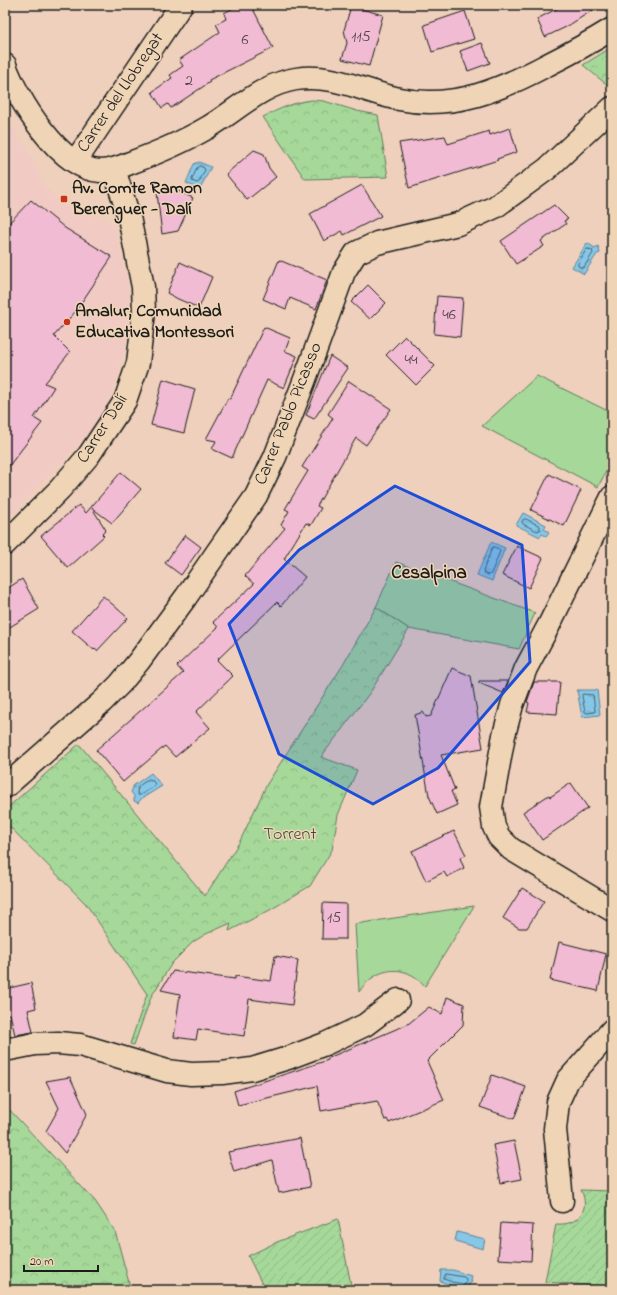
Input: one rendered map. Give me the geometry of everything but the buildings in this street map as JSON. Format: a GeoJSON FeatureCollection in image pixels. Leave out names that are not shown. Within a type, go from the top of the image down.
{"type":"FeatureCollection","features":[{"type":"Feature","properties":{"kind":"street","name":"Carrer del Llobregat"},"geometry":{"type":"LineString","coordinates":[[75,162],[181,5]]}},
{"type":"Feature","properties":{"kind":"street"},"geometry":{"type":"LineString","coordinates":[[5,65],[19,96],[39,127],[55,145],[75,162],[88,168],[100,171],[114,169],[151,155],[195,134],[263,91],[292,79],[308,77],[323,78],[400,100],[450,102],[471,98],[519,80],[584,46],[612,29]]}},
{"type":"Feature","properties":{"kind":"street","name":"Carrer Pablo Picasso"},"geometry":{"type":"LineString","coordinates":[[5,787],[102,702],[120,684],[139,661],[186,597],[256,496],[275,457],[303,386],[344,272],[356,253],[377,243],[458,224],[494,207],[547,169],[612,108]]}},
{"type":"Feature","properties":{"kind":"street","name":"Carrer Dalí"},"geometry":{"type":"LineString","coordinates":[[5,544],[60,489],[89,455],[125,401],[138,363],[144,312],[143,287],[129,217],[114,169]]}},
{"type":"Feature","properties":{"kind":"street"},"geometry":{"type":"LineString","coordinates":[[612,497],[549,625],[526,668],[519,685],[504,735],[491,807],[494,827],[499,836],[511,849],[612,910]]}},
{"type":"Feature","properties":{"kind":"street"},"geometry":{"type":"LineString","coordinates":[[5,1050],[36,1044],[58,1043],[80,1045],[167,1071],[191,1074],[222,1073],[252,1068],[288,1058],[325,1044],[365,1025],[398,1000]]}},
{"type":"Feature","properties":{"kind":"street"},"geometry":{"type":"LineString","coordinates":[[562,1201],[555,1129],[558,1102],[568,1080],[612,1030]]}},
{"type":"Feature","properties":{"kind":"highlighted area"},"geometry":{"type":"Polygon","coordinates":[[[395,486],[522,545],[530,662],[438,768],[373,804],[279,754],[229,624],[299,550],[395,486]]]}},
{"type":"Feature","properties":{"kind":"shaded area","name":"Amalur, Comunidad Educativa Montessori"},"geometry":{"type":"Polygon","coordinates":[[[5,117],[28,151],[43,184],[49,191],[64,205],[83,214],[104,218],[109,221],[115,229],[129,289],[130,311],[127,334],[116,383],[106,408],[92,430],[5,521],[5,117]]]}},
{"type":"Feature","properties":{"kind":"green space"},"geometry":{"type":"Polygon","coordinates":[[[612,47],[612,89],[583,65],[612,47]]]}},
{"type":"Feature","properties":{"kind":"green space"},"geometry":{"type":"Polygon","coordinates":[[[312,100],[324,101],[357,111],[378,115],[388,177],[305,179],[263,117],[293,104],[312,100]]]}},
{"type":"Feature","properties":{"kind":"green space"},"geometry":{"type":"Polygon","coordinates":[[[537,376],[612,413],[612,460],[598,487],[482,426],[537,376]]]}},
{"type":"Feature","properties":{"kind":"green space"},"geometry":{"type":"Polygon","coordinates":[[[396,562],[535,613],[519,649],[409,629],[376,607],[396,562]]]}},
{"type":"Feature","properties":{"kind":"green space","name":"Torrent"},"geometry":{"type":"Polygon","coordinates":[[[376,607],[409,629],[371,691],[321,757],[357,770],[338,815],[332,850],[310,886],[270,910],[229,931],[231,923],[206,934],[193,942],[172,963],[151,997],[134,1045],[130,1044],[147,994],[86,904],[5,822],[5,810],[79,744],[205,896],[240,841],[267,784],[343,665],[376,607]]]}},
{"type":"Feature","properties":{"kind":"green space"},"geometry":{"type":"Polygon","coordinates":[[[474,906],[425,986],[417,978],[408,973],[390,971],[373,977],[359,992],[355,924],[474,906]]]}},
{"type":"Feature","properties":{"kind":"green space"},"geometry":{"type":"Polygon","coordinates":[[[5,1105],[95,1201],[115,1231],[131,1290],[5,1290],[5,1105]]]}},
{"type":"Feature","properties":{"kind":"green space"},"geometry":{"type":"Polygon","coordinates":[[[581,1190],[612,1191],[612,1287],[545,1282],[556,1224],[571,1222],[580,1215],[584,1204],[584,1197],[581,1190]]]}},
{"type":"Feature","properties":{"kind":"green space"},"geometry":{"type":"Polygon","coordinates":[[[338,1219],[352,1290],[265,1290],[248,1256],[277,1242],[338,1219]]]}},
{"type":"Feature","properties":{"kind":"water"},"geometry":{"type":"Polygon","coordinates":[[[199,162],[211,167],[200,189],[186,183],[194,164],[199,162]]]}},
{"type":"Feature","properties":{"kind":"water"},"geometry":{"type":"Polygon","coordinates":[[[587,243],[595,248],[598,246],[600,253],[597,254],[584,274],[572,267],[587,243]]]}},
{"type":"Feature","properties":{"kind":"water"},"geometry":{"type":"Polygon","coordinates":[[[523,513],[546,525],[544,529],[549,532],[546,536],[542,534],[540,537],[516,525],[523,513]]]}},
{"type":"Feature","properties":{"kind":"water"},"geometry":{"type":"Polygon","coordinates":[[[491,542],[505,548],[492,581],[477,575],[491,542]]]}},
{"type":"Feature","properties":{"kind":"water"},"geometry":{"type":"Polygon","coordinates":[[[577,690],[597,690],[600,715],[582,717],[577,690]]]}},
{"type":"Feature","properties":{"kind":"water"},"geometry":{"type":"Polygon","coordinates":[[[151,773],[162,786],[141,799],[138,803],[134,801],[134,796],[131,792],[133,786],[151,773]]]}},
{"type":"Feature","properties":{"kind":"water"},"geometry":{"type":"Polygon","coordinates":[[[457,1232],[485,1239],[483,1249],[455,1241],[457,1232]]]}},
{"type":"Feature","properties":{"kind":"water"},"geometry":{"type":"Polygon","coordinates":[[[441,1270],[453,1270],[471,1276],[470,1280],[472,1281],[469,1283],[469,1288],[452,1286],[440,1281],[441,1270]]]}},
{"type":"Feature","properties":{"kind":"place","name":"Av. Comte Ramon Berenguer - Dalí"},"geometry":{"type":"Point","coordinates":[64,199]}},
{"type":"Feature","properties":{"kind":"place","name":"Amalur, Comunidad Educativa Montessori"},"geometry":{"type":"Point","coordinates":[67,322]}},
{"type":"Feature","properties":{"kind":"district","name":"Cesalpina"},"geometry":{"type":"Point","coordinates":[429,573]}}]}
